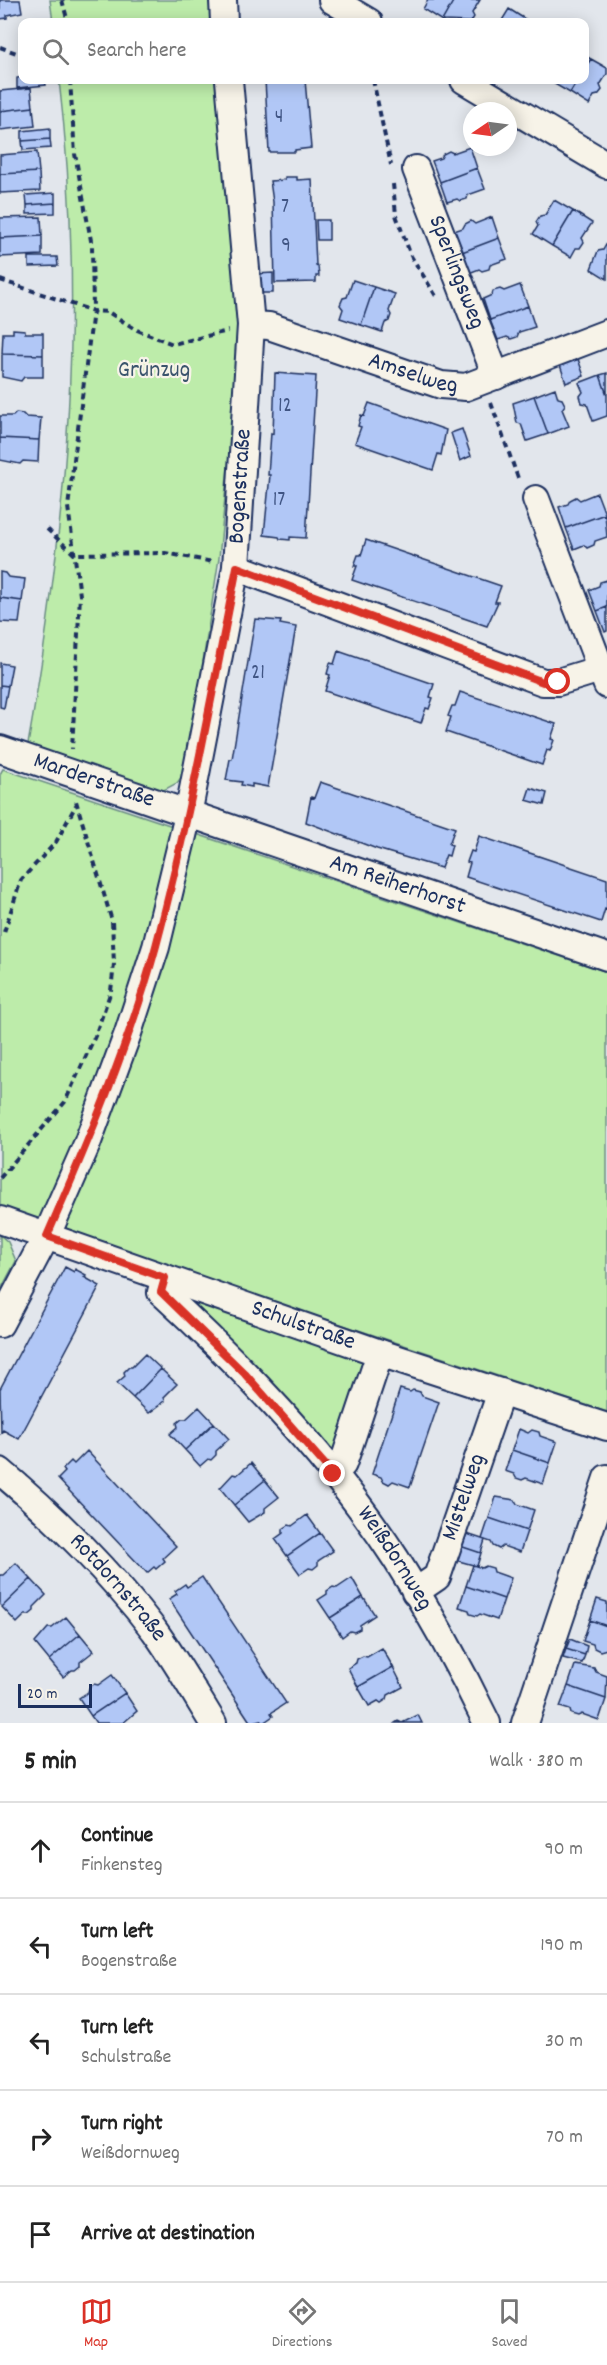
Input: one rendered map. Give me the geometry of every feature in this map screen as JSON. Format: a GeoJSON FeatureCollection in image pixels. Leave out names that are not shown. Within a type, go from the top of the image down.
{"type":"FeatureCollection","features":[{"type":"Feature","properties":{"kind":"street"},"geometry":{"type":"LineString","coordinates":[[222,0],[224,18]]}},
{"type":"Feature","properties":{"kind":"street"},"geometry":{"type":"LineString","coordinates":[[332,0],[362,18]]}},
{"type":"Feature","properties":{"kind":"street","name":"Bogenstraße"},"geometry":{"type":"LineString","coordinates":[[0,1324],[47,1236],[87,1144],[128,1033],[156,947],[188,815],[237,567],[251,325],[229,84]]}},
{"type":"Feature","properties":{"kind":"street"},"geometry":{"type":"LineString","coordinates":[[471,84],[607,165]]}},
{"type":"Feature","properties":{"kind":"street","name":"Sperlingsweg"},"geometry":{"type":"LineString","coordinates":[[416,169],[496,376]]}},
{"type":"Feature","properties":{"kind":"street","name":"Amselweg"},"geometry":{"type":"LineString","coordinates":[[251,325],[269,326],[441,385],[466,387],[607,333]]}},
{"type":"Feature","properties":{"kind":"street"},"geometry":{"type":"LineString","coordinates":[[237,567],[543,682],[558,682],[605,674],[536,499]]}},
{"type":"Feature","properties":{"kind":"street","name":"Marderstraße"},"geometry":{"type":"LineString","coordinates":[[0,749],[188,815]]}},
{"type":"Feature","properties":{"kind":"street","name":"Am Reiherhorst"},"geometry":{"type":"LineString","coordinates":[[188,815],[607,957]]}},
{"type":"Feature","properties":{"kind":"street","name":"Schulstraße"},"geometry":{"type":"LineString","coordinates":[[0,1220],[380,1353],[607,1428]]}},
{"type":"Feature","properties":{"kind":"street","name":"Weißdornweg"},"geometry":{"type":"LineString","coordinates":[[165,1278],[161,1292],[245,1374],[333,1474],[395,1558],[487,1723]]}},
{"type":"Feature","properties":{"kind":"street"},"geometry":{"type":"LineString","coordinates":[[333,1474],[343,1464],[380,1353]]}},
{"type":"Feature","properties":{"kind":"street","name":"Mistelweg"},"geometry":{"type":"LineString","coordinates":[[415,1592],[437,1577],[501,1392]]}},
{"type":"Feature","properties":{"kind":"street","name":"Rotdornstraße"},"geometry":{"type":"LineString","coordinates":[[0,1471],[33,1499],[115,1583],[154,1630],[213,1723]]}},
{"type":"Feature","properties":{"kind":"street"},"geometry":{"type":"LineString","coordinates":[[525,1723],[607,1478]]}},
{"type":"Feature","properties":{"kind":"path"},"geometry":{"type":"LineString","coordinates":[[62,0],[67,18]]}},
{"type":"Feature","properties":{"kind":"path"},"geometry":{"type":"LineString","coordinates":[[0,47],[18,54]]}},
{"type":"Feature","properties":{"kind":"path"},"geometry":{"type":"LineString","coordinates":[[0,1178],[65,1102],[95,1036],[111,991],[114,964],[112,921],[70,773],[80,595],[68,507],[93,311],[92,246],[75,154],[70,84]]}},
{"type":"Feature","properties":{"kind":"path"},"geometry":{"type":"LineString","coordinates":[[0,280],[93,311],[108,312],[136,330],[173,344],[251,325]]}},
{"type":"Feature","properties":{"kind":"path"},"geometry":{"type":"LineString","coordinates":[[47,529],[74,554],[165,553],[237,567]]}},
{"type":"Feature","properties":{"kind":"path"},"geometry":{"type":"LineString","coordinates":[[4,932],[21,880],[56,842],[77,804]]}},
{"type":"Feature","properties":{"kind":"green space"},"geometry":{"type":"Polygon","coordinates":[[[50,0],[209,0],[211,18],[52,18],[50,0]]]}},
{"type":"Feature","properties":{"kind":"green space","name":"Grünzug"},"geometry":{"type":"Polygon","coordinates":[[[59,84],[217,84],[242,325],[219,558],[186,771],[177,783],[162,791],[95,773],[27,750],[53,583],[68,416],[71,249],[67,165],[59,84]]]}},
{"type":"Feature","properties":{"kind":"green space"},"geometry":{"type":"Polygon","coordinates":[[[3,769],[607,972],[607,1412],[0,1212],[0,774],[3,769]]]}},
{"type":"Feature","properties":{"kind":"green space"},"geometry":{"type":"Polygon","coordinates":[[[0,1235],[8,1242],[16,1261],[0,1291],[0,1235]]]}},
{"type":"Feature","properties":{"kind":"green space"},"geometry":{"type":"Polygon","coordinates":[[[181,1293],[360,1356],[365,1368],[334,1457],[272,1383],[181,1293]]]}},
{"type":"Feature","properties":{"kind":"building"},"geometry":{"type":"Polygon","coordinates":[[[0,0],[20,0],[22,12],[0,19],[0,0]]]}},
{"type":"Feature","properties":{"kind":"building"},"geometry":{"type":"Polygon","coordinates":[[[428,0],[454,0],[444,18],[437,18],[423,9],[428,0]]]}},
{"type":"Feature","properties":{"kind":"building"},"geometry":{"type":"Polygon","coordinates":[[[454,0],[480,0],[472,13],[473,18],[444,18],[454,0]]]}},
{"type":"Feature","properties":{"kind":"building"},"geometry":{"type":"Polygon","coordinates":[[[509,9],[523,18],[503,18],[509,9]]]}},
{"type":"Feature","properties":{"kind":"building"},"geometry":{"type":"Polygon","coordinates":[[[591,59],[607,68],[607,74],[600,85],[602,90],[594,96],[589,105],[570,93],[576,84],[589,84],[591,59]]]}},
{"type":"Feature","properties":{"kind":"building"},"geometry":{"type":"Polygon","coordinates":[[[17,78],[18,84],[46,85],[17,88],[17,78]]]}},
{"type":"Feature","properties":{"kind":"building"},"geometry":{"type":"Polygon","coordinates":[[[265,84],[305,84],[311,148],[295,150],[295,152],[269,152],[265,84]]]}},
{"type":"Feature","properties":{"kind":"building"},"geometry":{"type":"Polygon","coordinates":[[[554,84],[576,84],[570,93],[554,84]]]}},
{"type":"Feature","properties":{"kind":"building"},"geometry":{"type":"Polygon","coordinates":[[[31,88],[33,107],[0,111],[0,91],[31,88]]]}},
{"type":"Feature","properties":{"kind":"building"},"geometry":{"type":"Polygon","coordinates":[[[33,107],[35,126],[0,130],[0,111],[33,107]]]}},
{"type":"Feature","properties":{"kind":"building"},"geometry":{"type":"Polygon","coordinates":[[[50,128],[50,139],[22,141],[22,131],[50,128]]]}},
{"type":"Feature","properties":{"kind":"building"},"geometry":{"type":"Polygon","coordinates":[[[50,139],[51,148],[23,150],[22,141],[50,139]]]}},
{"type":"Feature","properties":{"kind":"building"},"geometry":{"type":"Polygon","coordinates":[[[463,149],[463,156],[473,156],[477,168],[440,182],[432,161],[441,158],[449,151],[453,153],[463,149]]]}},
{"type":"Feature","properties":{"kind":"building"},"geometry":{"type":"Polygon","coordinates":[[[37,152],[39,172],[0,174],[0,155],[37,152]]]}},
{"type":"Feature","properties":{"kind":"building"},"geometry":{"type":"Polygon","coordinates":[[[477,168],[485,189],[468,195],[467,199],[447,202],[440,182],[477,168]]]}},
{"type":"Feature","properties":{"kind":"building"},"geometry":{"type":"Polygon","coordinates":[[[39,172],[40,191],[0,193],[0,174],[39,172]]]}},
{"type":"Feature","properties":{"kind":"building"},"geometry":{"type":"Polygon","coordinates":[[[285,177],[297,177],[297,180],[312,179],[316,265],[319,276],[316,276],[316,282],[275,283],[273,202],[270,181],[285,180],[285,177]]]}},
{"type":"Feature","properties":{"kind":"building"},"geometry":{"type":"Polygon","coordinates":[[[55,193],[55,203],[27,205],[26,195],[55,193]]]}},
{"type":"Feature","properties":{"kind":"building"},"geometry":{"type":"Polygon","coordinates":[[[554,200],[573,211],[552,246],[533,234],[538,226],[536,222],[540,216],[545,215],[554,200]]]}},
{"type":"Feature","properties":{"kind":"building"},"geometry":{"type":"Polygon","coordinates":[[[55,203],[55,213],[27,214],[27,205],[55,203]]]}},
{"type":"Feature","properties":{"kind":"building"},"geometry":{"type":"Polygon","coordinates":[[[573,211],[592,223],[582,238],[584,242],[580,248],[576,248],[571,257],[552,246],[573,211]]]}},
{"type":"Feature","properties":{"kind":"building"},"geometry":{"type":"Polygon","coordinates":[[[41,217],[42,236],[0,238],[0,218],[41,217]]]}},
{"type":"Feature","properties":{"kind":"building"},"geometry":{"type":"Polygon","coordinates":[[[492,217],[499,238],[462,252],[454,231],[463,228],[471,221],[475,224],[492,217]]]}},
{"type":"Feature","properties":{"kind":"building"},"geometry":{"type":"Polygon","coordinates":[[[316,220],[329,220],[329,240],[317,240],[316,220]]]}},
{"type":"Feature","properties":{"kind":"building"},"geometry":{"type":"Polygon","coordinates":[[[42,236],[42,255],[0,257],[0,238],[42,236]]]}},
{"type":"Feature","properties":{"kind":"building"},"geometry":{"type":"Polygon","coordinates":[[[499,238],[507,259],[490,265],[489,269],[482,271],[479,269],[469,273],[462,252],[499,238]]]}},
{"type":"Feature","properties":{"kind":"building"},"geometry":{"type":"Polygon","coordinates":[[[607,243],[607,279],[591,269],[598,251],[603,250],[607,243]]]}},
{"type":"Feature","properties":{"kind":"building"},"geometry":{"type":"Polygon","coordinates":[[[29,257],[57,257],[58,266],[29,267],[29,257]]]}},
{"type":"Feature","properties":{"kind":"building"},"geometry":{"type":"Polygon","coordinates":[[[273,273],[273,293],[256,293],[256,274],[273,273]]]}},
{"type":"Feature","properties":{"kind":"building"},"geometry":{"type":"Polygon","coordinates":[[[353,280],[374,287],[361,325],[340,318],[343,309],[340,305],[343,298],[347,297],[353,280]]]}},
{"type":"Feature","properties":{"kind":"building"},"geometry":{"type":"Polygon","coordinates":[[[520,285],[528,306],[490,320],[483,299],[492,295],[493,291],[500,289],[504,291],[520,285]]]}},
{"type":"Feature","properties":{"kind":"building"},"geometry":{"type":"Polygon","coordinates":[[[374,287],[395,294],[389,311],[391,315],[389,321],[385,323],[382,332],[361,325],[374,287]]]}},
{"type":"Feature","properties":{"kind":"building"},"geometry":{"type":"Polygon","coordinates":[[[528,306],[535,327],[519,332],[517,337],[498,340],[490,320],[528,306]]]}},
{"type":"Feature","properties":{"kind":"building"},"geometry":{"type":"Polygon","coordinates":[[[13,329],[25,330],[25,333],[43,333],[43,355],[2,354],[3,333],[13,333],[13,329]]]}},
{"type":"Feature","properties":{"kind":"building"},"geometry":{"type":"Polygon","coordinates":[[[2,354],[43,355],[43,377],[24,377],[21,381],[2,377],[2,354]]]}},
{"type":"Feature","properties":{"kind":"building"},"geometry":{"type":"Polygon","coordinates":[[[578,359],[584,376],[566,383],[560,365],[578,359]]]}},
{"type":"Feature","properties":{"kind":"building"},"geometry":{"type":"Polygon","coordinates":[[[275,373],[316,376],[306,538],[290,537],[290,540],[264,535],[270,475],[268,475],[271,433],[273,434],[275,373]]]}},
{"type":"Feature","properties":{"kind":"building"},"geometry":{"type":"Polygon","coordinates":[[[607,373],[607,395],[600,375],[607,373]]]}},
{"type":"Feature","properties":{"kind":"building"},"geometry":{"type":"Polygon","coordinates":[[[600,375],[607,395],[607,416],[593,421],[587,404],[582,403],[580,396],[583,392],[579,383],[600,375]]]}},
{"type":"Feature","properties":{"kind":"building"},"geometry":{"type":"Polygon","coordinates":[[[555,388],[558,398],[562,399],[565,405],[562,409],[569,426],[548,434],[534,396],[555,388]]]}},
{"type":"Feature","properties":{"kind":"building"},"geometry":{"type":"Polygon","coordinates":[[[534,396],[548,434],[527,441],[521,424],[517,423],[513,403],[534,396]]]}},
{"type":"Feature","properties":{"kind":"building"},"geometry":{"type":"Polygon","coordinates":[[[369,403],[446,430],[441,455],[438,454],[433,470],[355,443],[361,427],[358,426],[361,415],[364,416],[369,403]]]}},
{"type":"Feature","properties":{"kind":"building"},"geometry":{"type":"Polygon","coordinates":[[[16,413],[26,417],[41,418],[39,440],[0,438],[0,416],[13,416],[16,413]]]}},
{"type":"Feature","properties":{"kind":"building"},"geometry":{"type":"Polygon","coordinates":[[[462,429],[471,456],[460,461],[451,433],[462,429]]]}},
{"type":"Feature","properties":{"kind":"building"},"geometry":{"type":"Polygon","coordinates":[[[0,438],[39,440],[38,462],[23,461],[20,464],[0,460],[0,438]]]}},
{"type":"Feature","properties":{"kind":"building"},"geometry":{"type":"Polygon","coordinates":[[[597,493],[605,514],[566,528],[559,507],[568,504],[576,497],[580,500],[597,493]]]}},
{"type":"Feature","properties":{"kind":"building"},"geometry":{"type":"Polygon","coordinates":[[[605,514],[607,537],[595,541],[594,545],[587,548],[584,545],[574,549],[566,528],[605,514]]]}},
{"type":"Feature","properties":{"kind":"building"},"geometry":{"type":"Polygon","coordinates":[[[366,540],[501,586],[495,602],[498,602],[487,626],[352,580],[357,566],[354,566],[366,540]]]}},
{"type":"Feature","properties":{"kind":"building"},"geometry":{"type":"Polygon","coordinates":[[[0,572],[5,573],[8,577],[25,579],[22,601],[0,598],[0,572]]]}},
{"type":"Feature","properties":{"kind":"building"},"geometry":{"type":"Polygon","coordinates":[[[607,580],[607,607],[597,611],[589,590],[607,580]]]}},
{"type":"Feature","properties":{"kind":"building"},"geometry":{"type":"Polygon","coordinates":[[[0,598],[22,601],[19,623],[0,622],[0,598]]]}},
{"type":"Feature","properties":{"kind":"building"},"geometry":{"type":"Polygon","coordinates":[[[607,607],[607,631],[605,632],[597,611],[607,607]]]}},
{"type":"Feature","properties":{"kind":"building"},"geometry":{"type":"Polygon","coordinates":[[[255,619],[281,621],[280,624],[296,627],[268,787],[252,784],[252,787],[241,785],[242,782],[226,780],[230,759],[232,759],[255,619]]]}},
{"type":"Feature","properties":{"kind":"building"},"geometry":{"type":"Polygon","coordinates":[[[338,651],[434,684],[430,697],[433,698],[429,709],[426,708],[421,723],[325,691],[330,675],[327,674],[330,663],[334,664],[338,651]]]}},
{"type":"Feature","properties":{"kind":"building"},"geometry":{"type":"Polygon","coordinates":[[[0,663],[12,665],[8,686],[0,685],[0,663]]]}},
{"type":"Feature","properties":{"kind":"building"},"geometry":{"type":"Polygon","coordinates":[[[0,685],[8,686],[4,708],[0,707],[0,685]]]}},
{"type":"Feature","properties":{"kind":"building"},"geometry":{"type":"Polygon","coordinates":[[[460,692],[556,724],[551,739],[554,740],[550,751],[547,750],[542,765],[446,732],[451,717],[448,716],[460,692]]]}},
{"type":"Feature","properties":{"kind":"building"},"geometry":{"type":"Polygon","coordinates":[[[320,782],[455,828],[449,844],[452,845],[449,856],[446,855],[441,868],[377,849],[306,822],[311,797],[314,798],[320,782]]]}},
{"type":"Feature","properties":{"kind":"building"},"geometry":{"type":"Polygon","coordinates":[[[530,788],[547,793],[544,805],[526,800],[530,788]]]}},
{"type":"Feature","properties":{"kind":"building"},"geometry":{"type":"Polygon","coordinates":[[[479,836],[607,879],[607,910],[605,909],[601,922],[466,877],[470,863],[467,862],[471,851],[474,852],[479,836]]]}},
{"type":"Feature","properties":{"kind":"building"},"geometry":{"type":"Polygon","coordinates":[[[65,1267],[74,1272],[75,1269],[100,1286],[19,1439],[3,1430],[1,1433],[0,1389],[65,1267]]]}},
{"type":"Feature","properties":{"kind":"building"},"geometry":{"type":"Polygon","coordinates":[[[145,1354],[161,1369],[133,1398],[117,1383],[125,1376],[124,1372],[145,1354]]]}},
{"type":"Feature","properties":{"kind":"building"},"geometry":{"type":"Polygon","coordinates":[[[161,1369],[177,1384],[164,1397],[165,1401],[149,1413],[133,1398],[161,1369]]]}},
{"type":"Feature","properties":{"kind":"building"},"geometry":{"type":"Polygon","coordinates":[[[400,1389],[420,1392],[422,1396],[439,1402],[410,1487],[393,1481],[389,1484],[381,1477],[372,1474],[400,1389]]]}},
{"type":"Feature","properties":{"kind":"building"},"geometry":{"type":"Polygon","coordinates":[[[199,1407],[214,1423],[185,1450],[170,1434],[178,1427],[177,1423],[186,1419],[199,1407]]]}},
{"type":"Feature","properties":{"kind":"building"},"geometry":{"type":"Polygon","coordinates":[[[214,1423],[229,1439],[216,1451],[216,1455],[211,1460],[208,1459],[200,1466],[185,1450],[214,1423]]]}},
{"type":"Feature","properties":{"kind":"building"},"geometry":{"type":"Polygon","coordinates":[[[519,1429],[528,1433],[532,1430],[539,1432],[540,1436],[557,1442],[550,1463],[512,1450],[519,1429]]]}},
{"type":"Feature","properties":{"kind":"building"},"geometry":{"type":"Polygon","coordinates":[[[512,1450],[550,1463],[543,1484],[526,1478],[522,1480],[516,1478],[514,1474],[505,1471],[512,1450]]]}},
{"type":"Feature","properties":{"kind":"building"},"geometry":{"type":"Polygon","coordinates":[[[87,1451],[176,1546],[163,1558],[165,1561],[156,1569],[154,1567],[147,1573],[58,1479],[65,1472],[63,1469],[71,1461],[74,1464],[87,1451]]]}},
{"type":"Feature","properties":{"kind":"building"},"geometry":{"type":"Polygon","coordinates":[[[251,1463],[265,1480],[234,1505],[220,1488],[233,1474],[237,1475],[251,1463]]]}},
{"type":"Feature","properties":{"kind":"building"},"geometry":{"type":"Polygon","coordinates":[[[265,1480],[279,1497],[265,1508],[265,1512],[248,1522],[234,1505],[265,1480]]]}},
{"type":"Feature","properties":{"kind":"building"},"geometry":{"type":"Polygon","coordinates":[[[496,1497],[515,1500],[517,1504],[534,1510],[527,1531],[489,1518],[496,1497]]]}},
{"type":"Feature","properties":{"kind":"building"},"geometry":{"type":"Polygon","coordinates":[[[307,1515],[320,1533],[287,1556],[275,1539],[283,1533],[283,1529],[289,1525],[292,1526],[307,1515]]]}},
{"type":"Feature","properties":{"kind":"building"},"geometry":{"type":"Polygon","coordinates":[[[489,1518],[527,1531],[520,1552],[503,1546],[499,1549],[491,1542],[482,1539],[489,1518]]]}},
{"type":"Feature","properties":{"kind":"building"},"geometry":{"type":"Polygon","coordinates":[[[320,1533],[333,1551],[318,1561],[318,1565],[313,1569],[309,1568],[300,1574],[287,1556],[320,1533]]]}},
{"type":"Feature","properties":{"kind":"building"},"geometry":{"type":"Polygon","coordinates":[[[464,1533],[485,1540],[481,1553],[460,1546],[464,1533]]]}},
{"type":"Feature","properties":{"kind":"building"},"geometry":{"type":"Polygon","coordinates":[[[460,1546],[481,1553],[477,1566],[455,1560],[460,1546]]]}},
{"type":"Feature","properties":{"kind":"building"},"geometry":{"type":"Polygon","coordinates":[[[16,1563],[31,1579],[2,1607],[0,1605],[0,1575],[16,1563]]]}},
{"type":"Feature","properties":{"kind":"building"},"geometry":{"type":"Polygon","coordinates":[[[473,1565],[493,1568],[494,1572],[511,1578],[504,1599],[466,1586],[473,1565]]]}},
{"type":"Feature","properties":{"kind":"building"},"geometry":{"type":"Polygon","coordinates":[[[202,1577],[286,1703],[271,1713],[273,1716],[263,1723],[261,1720],[251,1723],[169,1599],[177,1594],[175,1591],[185,1584],[187,1587],[202,1577]]]}},
{"type":"Feature","properties":{"kind":"building"},"geometry":{"type":"Polygon","coordinates":[[[352,1578],[363,1597],[330,1618],[318,1600],[333,1587],[337,1588],[352,1578]]]}},
{"type":"Feature","properties":{"kind":"building"},"geometry":{"type":"Polygon","coordinates":[[[31,1579],[46,1595],[34,1607],[34,1611],[25,1615],[17,1623],[2,1607],[31,1579]]]}},
{"type":"Feature","properties":{"kind":"building"},"geometry":{"type":"Polygon","coordinates":[[[466,1586],[504,1599],[497,1620],[480,1614],[477,1616],[470,1614],[469,1610],[459,1607],[466,1586]]]}},
{"type":"Feature","properties":{"kind":"building"},"geometry":{"type":"Polygon","coordinates":[[[363,1597],[375,1615],[360,1625],[360,1629],[350,1631],[342,1637],[330,1618],[363,1597]]]}},
{"type":"Feature","properties":{"kind":"building"},"geometry":{"type":"Polygon","coordinates":[[[597,1599],[607,1602],[607,1626],[590,1620],[597,1599]]]}},
{"type":"Feature","properties":{"kind":"building"},"geometry":{"type":"Polygon","coordinates":[[[66,1617],[80,1634],[49,1660],[35,1643],[48,1628],[52,1628],[66,1617]]]}},
{"type":"Feature","properties":{"kind":"building"},"geometry":{"type":"Polygon","coordinates":[[[590,1620],[607,1626],[607,1649],[600,1651],[594,1648],[593,1644],[583,1641],[590,1620]]]}},
{"type":"Feature","properties":{"kind":"building"},"geometry":{"type":"Polygon","coordinates":[[[80,1634],[94,1651],[80,1662],[80,1666],[63,1677],[49,1660],[80,1634]]]}},
{"type":"Feature","properties":{"kind":"building"},"geometry":{"type":"Polygon","coordinates":[[[570,1639],[587,1646],[585,1655],[566,1649],[570,1639]]]}},
{"type":"Feature","properties":{"kind":"building"},"geometry":{"type":"Polygon","coordinates":[[[382,1648],[393,1667],[358,1687],[348,1668],[356,1663],[357,1659],[367,1657],[382,1648]]]}},
{"type":"Feature","properties":{"kind":"building"},"geometry":{"type":"Polygon","coordinates":[[[566,1649],[585,1655],[582,1663],[563,1658],[566,1649]]]}},
{"type":"Feature","properties":{"kind":"building"},"geometry":{"type":"Polygon","coordinates":[[[575,1665],[594,1668],[596,1672],[607,1676],[606,1699],[568,1686],[575,1665]]]}},
{"type":"Feature","properties":{"kind":"building"},"geometry":{"type":"Polygon","coordinates":[[[393,1667],[403,1687],[388,1695],[387,1699],[381,1703],[378,1701],[369,1706],[358,1687],[393,1667]]]}},
{"type":"Feature","properties":{"kind":"building"},"geometry":{"type":"Polygon","coordinates":[[[112,1675],[125,1693],[91,1716],[79,1698],[94,1684],[98,1685],[112,1675]]]}},
{"type":"Feature","properties":{"kind":"building"},"geometry":{"type":"Polygon","coordinates":[[[568,1686],[606,1699],[599,1720],[582,1714],[578,1716],[571,1714],[570,1710],[560,1707],[568,1686]]]}},
{"type":"Feature","properties":{"kind":"building"},"geometry":{"type":"Polygon","coordinates":[[[125,1693],[137,1711],[123,1723],[96,1723],[91,1716],[125,1693]]]}},
{"type":"Feature","properties":{"kind":"building"},"geometry":{"type":"Polygon","coordinates":[[[418,1715],[422,1723],[402,1723],[418,1715]]]}},
{"type":"Feature","properties":{"kind":"route"},"geometry":{"type":"LineString","coordinates":[[333,1474],[245,1374],[161,1292],[165,1278],[47,1236],[87,1144],[128,1033],[156,947],[188,815],[237,567],[543,682],[558,682]]}}]}
